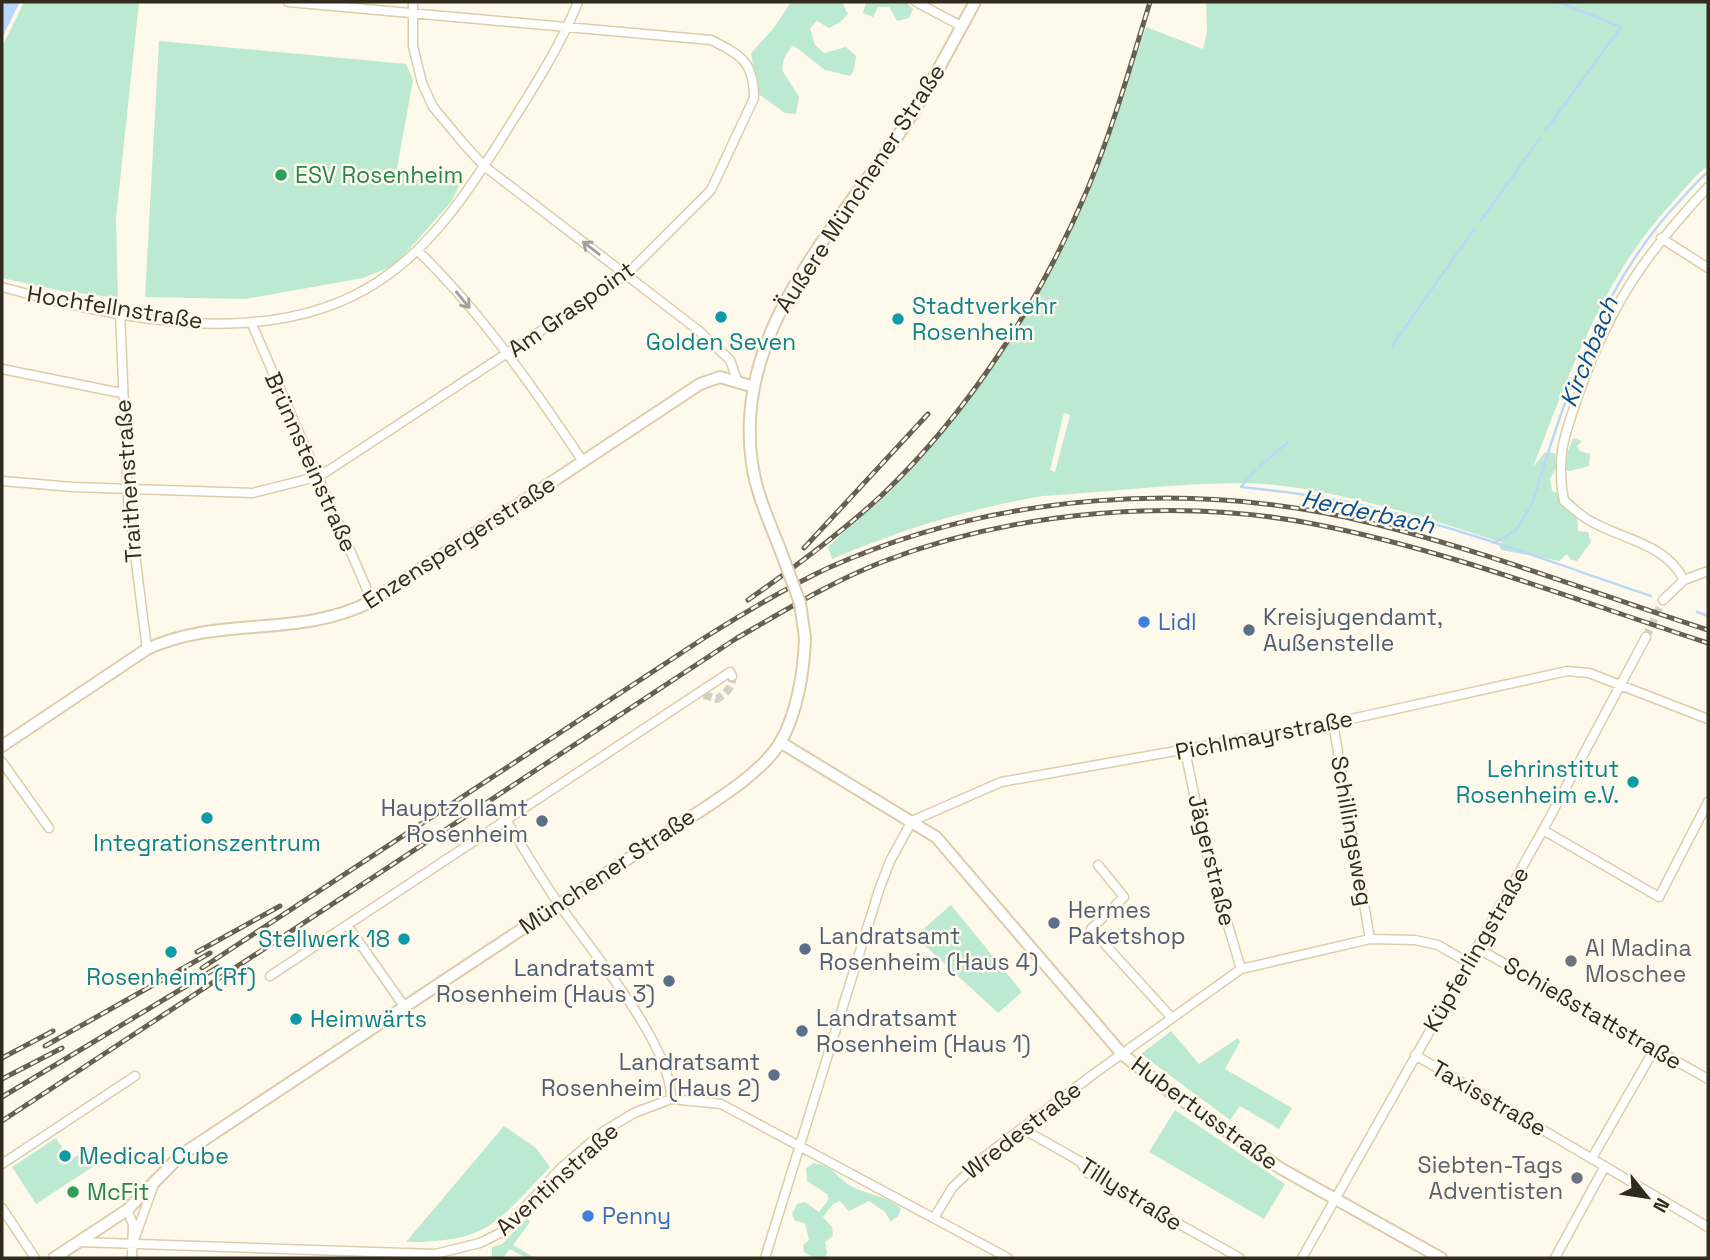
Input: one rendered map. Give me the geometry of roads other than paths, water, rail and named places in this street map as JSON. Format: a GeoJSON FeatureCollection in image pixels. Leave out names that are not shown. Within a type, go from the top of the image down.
{"type":"FeatureCollection","features":[{"type":"Feature","properties":{"kind":"main road","name":"Äußere Münchener Straße"},"geometry":{"type":"LineString","coordinates":[[780,743],[804,669],[805,638],[800,604],[757,490],[751,462],[750,428],[754,387],[770,332],[792,289],[915,111],[975,2]]}},
{"type":"Feature","properties":{"kind":"main road","name":"Enzenspergerstraße"},"geometry":{"type":"LineString","coordinates":[[2,746],[147,649],[189,635],[323,621],[346,614],[372,601],[700,384],[720,377],[754,387]]}},
{"type":"Feature","properties":{"kind":"main road","name":"Hubertusstraße"},"geometry":{"type":"LineString","coordinates":[[780,743],[936,837],[1122,1054],[1201,1115],[1335,1199],[1441,1258]]}},
{"type":"Feature","properties":{"kind":"main road","name":"Münchener Straße"},"geometry":{"type":"LineString","coordinates":[[54,1258],[127,1210],[181,1155],[734,786],[780,743]]}},
{"type":"Feature","properties":{"kind":"street","name":"Am Graspoint"},"geometry":{"type":"LineString","coordinates":[[2,481],[253,493],[320,476],[626,275],[711,190],[754,98],[754,82],[741,55],[711,40],[569,25],[288,2]]}},
{"type":"Feature","properties":{"kind":"street"},"geometry":{"type":"LineString","coordinates":[[413,2],[416,65],[433,107],[484,166],[698,330],[730,360],[737,380]]}},
{"type":"Feature","properties":{"kind":"street","name":"Hochfellnstraße"},"geometry":{"type":"LineString","coordinates":[[2,287],[120,312],[204,323],[251,322],[308,311],[346,299],[380,281],[416,250],[453,209],[484,166],[546,68],[578,2]]}},
{"type":"Feature","properties":{"kind":"street"},"geometry":{"type":"LineString","coordinates":[[916,2],[961,26]]}},
{"type":"Feature","properties":{"kind":"street"},"geometry":{"type":"LineString","coordinates":[[1684,580],[1672,561],[1660,551],[1592,523],[1563,501],[1559,474],[1561,443],[1597,341],[1625,289],[1661,237],[1708,187]]}},
{"type":"Feature","properties":{"kind":"street"},"geometry":{"type":"LineString","coordinates":[[1661,237],[1708,268]]}},
{"type":"Feature","properties":{"kind":"street"},"geometry":{"type":"LineString","coordinates":[[416,250],[457,292],[506,354],[582,460]]}},
{"type":"Feature","properties":{"kind":"street","name":"Traithenstraße"},"geometry":{"type":"LineString","coordinates":[[120,312],[121,393],[127,489],[132,551],[147,649]]}},
{"type":"Feature","properties":{"kind":"street","name":"Brünnsteinstraße"},"geometry":{"type":"LineString","coordinates":[[251,322],[252,331],[320,476],[372,601]]}},
{"type":"Feature","properties":{"kind":"street"},"geometry":{"type":"LineString","coordinates":[[2,369],[121,393]]}},
{"type":"Feature","properties":{"kind":"street"},"geometry":{"type":"LineString","coordinates":[[1663,600],[1684,580],[1708,571]]}},
{"type":"Feature","properties":{"kind":"street","name":"Küpferlingstraße"},"geometry":{"type":"LineString","coordinates":[[1302,1258],[1478,948],[1646,637]]}},
{"type":"Feature","properties":{"kind":"street","name":"Pichlmayrstraße"},"geometry":{"type":"LineString","coordinates":[[912,821],[1001,782],[1333,723],[1567,671],[1589,673],[1618,687],[1708,719]]}},
{"type":"Feature","properties":{"kind":"street"},"geometry":{"type":"LineString","coordinates":[[270,976],[701,694],[730,672],[732,676]]}},
{"type":"Feature","properties":{"kind":"street","name":"Schillingsweg"},"geometry":{"type":"LineString","coordinates":[[1333,723],[1370,939]]}},
{"type":"Feature","properties":{"kind":"street","name":"Jägerstraße"},"geometry":{"type":"LineString","coordinates":[[1185,751],[1206,851],[1241,969]]}},
{"type":"Feature","properties":{"kind":"street"},"geometry":{"type":"LineString","coordinates":[[2,762],[48,828]]}},
{"type":"Feature","properties":{"kind":"street"},"geometry":{"type":"LineString","coordinates":[[1543,830],[1659,897],[1706,817],[1708,802]]}},
{"type":"Feature","properties":{"kind":"street"},"geometry":{"type":"LineString","coordinates":[[506,821],[559,904],[611,974],[666,1066],[671,1099]]}},
{"type":"Feature","properties":{"kind":"street"},"geometry":{"type":"LineString","coordinates":[[765,1258],[880,890],[890,861],[912,821]]}},
{"type":"Feature","properties":{"kind":"street"},"geometry":{"type":"LineString","coordinates":[[1098,865],[1124,897],[1091,929],[1171,1017]]}},
{"type":"Feature","properties":{"kind":"street"},"geometry":{"type":"LineString","coordinates":[[347,925],[404,1006]]}},
{"type":"Feature","properties":{"kind":"street"},"geometry":{"type":"LineString","coordinates":[[1241,969],[1370,939],[1415,940],[1438,945],[1469,963]]}},
{"type":"Feature","properties":{"kind":"street","name":"Schießstattstraße"},"geometry":{"type":"LineString","coordinates":[[1478,948],[1708,1079]]}},
{"type":"Feature","properties":{"kind":"street","name":"Wredestraße"},"geometry":{"type":"LineString","coordinates":[[934,1218],[962,1177],[1171,1017],[1241,969]]}},
{"type":"Feature","properties":{"kind":"street"},"geometry":{"type":"LineString","coordinates":[[1592,1158],[1655,1048]]}},
{"type":"Feature","properties":{"kind":"street","name":"Taxisstraße"},"geometry":{"type":"LineString","coordinates":[[1415,1055],[1708,1227]]}},
{"type":"Feature","properties":{"kind":"street"},"geometry":{"type":"LineString","coordinates":[[2,1164],[135,1076]]}},
{"type":"Feature","properties":{"kind":"street","name":"Aventinstraße"},"geometry":{"type":"LineString","coordinates":[[79,1242],[398,1255],[435,1254],[480,1244],[502,1232],[561,1168],[604,1131],[634,1114],[671,1099],[722,1104],[1008,1258]]}},
{"type":"Feature","properties":{"kind":"street","name":"Tillystraße"},"geometry":{"type":"LineString","coordinates":[[1023,1129],[1081,1162],[1086,1172],[1240,1258]]}},
{"type":"Feature","properties":{"kind":"street"},"geometry":{"type":"LineString","coordinates":[[1555,1258],[1605,1166]]}},
{"type":"Feature","properties":{"kind":"street","name":"Münchener Straße"},"geometry":{"type":"LineString","coordinates":[[133,1243],[154,1184]]}},
{"type":"Feature","properties":{"kind":"street"},"geometry":{"type":"LineString","coordinates":[[2,1208],[35,1258]]}},
{"type":"Feature","properties":{"kind":"street","name":"Münchener Straße"},"geometry":{"type":"LineString","coordinates":[[127,1210],[133,1224],[132,1258]]}},
{"type":"Feature","properties":{"kind":"water"},"geometry":{"type":"Polygon","coordinates":[[[2,2],[20,2],[2,38],[2,2]]]}},
{"type":"Feature","properties":{"kind":"waterway"},"geometry":{"type":"LineString","coordinates":[[1545,131],[1621,27],[1559,2]]}},
{"type":"Feature","properties":{"kind":"waterway"},"geometry":{"type":"LineString","coordinates":[[1480,222],[1540,138]]}},
{"type":"Feature","properties":{"kind":"waterway","name":"Kirchbach"},"geometry":{"type":"LineString","coordinates":[[1494,543],[1516,530],[1531,506],[1571,386],[1587,347],[1625,273],[1675,206],[1708,172]]}},
{"type":"Feature","properties":{"kind":"waterway"},"geometry":{"type":"LineString","coordinates":[[1392,346],[1474,229]]}},
{"type":"Feature","properties":{"kind":"waterway"},"geometry":{"type":"LineString","coordinates":[[1260,466],[1288,442]]}},
{"type":"Feature","properties":{"kind":"waterway","name":"Herderbach"},"geometry":{"type":"LineString","coordinates":[[1255,470],[1241,487],[1324,498],[1409,517],[1651,596]]}},
{"type":"Feature","properties":{"kind":"waterway"},"geometry":{"type":"LineString","coordinates":[[1697,612],[1708,616]]}},
{"type":"Feature","properties":{"kind":"tunnel"},"geometry":{"type":"LineString","coordinates":[[1646,637],[1663,600]]}},
{"type":"Feature","properties":{"kind":"tunnel"},"geometry":{"type":"LineString","coordinates":[[704,695],[717,699],[720,697],[730,687],[732,676]]}},
{"type":"Feature","properties":{"kind":"railway"},"geometry":{"type":"LineString","coordinates":[[748,600],[817,550],[882,495],[945,427],[1000,352],[1048,271],[1088,188],[1114,119],[1150,2]]}},
{"type":"Feature","properties":{"kind":"railway"},"geometry":{"type":"LineString","coordinates":[[804,548],[928,414]]}},
{"type":"Feature","properties":{"kind":"railway"},"geometry":{"type":"LineString","coordinates":[[202,968],[749,610],[828,568],[892,543],[959,523],[1026,509],[1095,501],[1165,498],[1234,501],[1303,509],[1371,523],[1456,546],[1708,630]]}},
{"type":"Feature","properties":{"kind":"railway"},"geometry":{"type":"LineString","coordinates":[[2,1121],[737,638],[844,579],[882,562],[933,545],[1040,520],[1095,514],[1206,511],[1261,516],[1314,524],[1414,548],[1708,643]]}},
{"type":"Feature","properties":{"kind":"railway"},"geometry":{"type":"LineString","coordinates":[[197,952],[280,906]]}},
{"type":"Feature","properties":{"kind":"railway"},"geometry":{"type":"LineString","coordinates":[[45,1046],[210,953]]}},
{"type":"Feature","properties":{"kind":"railway"},"geometry":{"type":"LineString","coordinates":[[2,1097],[218,967]]}},
{"type":"Feature","properties":{"kind":"railway"},"geometry":{"type":"LineString","coordinates":[[2,1058],[53,1031]]}},
{"type":"Feature","properties":{"kind":"railway"},"geometry":{"type":"LineString","coordinates":[[2,1079],[62,1048]]}},
{"type":"Feature","properties":{"kind":"place","name":"ESV Rosenheim"},"geometry":{"type":"Point","coordinates":[281,175]}},
{"type":"Feature","properties":{"kind":"place","name":"Golden Seven"},"geometry":{"type":"Point","coordinates":[721,317]}},
{"type":"Feature","properties":{"kind":"place","name":"Stadtverkehr Rosenheim"},"geometry":{"type":"Point","coordinates":[898,319]}},
{"type":"Feature","properties":{"kind":"place","name":"Lidl"},"geometry":{"type":"Point","coordinates":[1144,622]}},
{"type":"Feature","properties":{"kind":"place","name":"Kreisjugendamt, Außenstelle"},"geometry":{"type":"Point","coordinates":[1249,630]}},
{"type":"Feature","properties":{"kind":"place","name":"Lehrinstitut Rosenheim e.V."},"geometry":{"type":"Point","coordinates":[1633,782]}},
{"type":"Feature","properties":{"kind":"place","name":"Integrationszentrum"},"geometry":{"type":"Point","coordinates":[207,818]}},
{"type":"Feature","properties":{"kind":"place","name":"Hauptzollamt Rosenheim"},"geometry":{"type":"Point","coordinates":[542,821]}},
{"type":"Feature","properties":{"kind":"place","name":"Hermes Paketshop"},"geometry":{"type":"Point","coordinates":[1054,923]}},
{"type":"Feature","properties":{"kind":"place","name":"Stellwerk 18"},"geometry":{"type":"Point","coordinates":[404,939]}},
{"type":"Feature","properties":{"kind":"place","name":"Landratsamt Rosenheim (Haus 4)"},"geometry":{"type":"Point","coordinates":[805,949]}},
{"type":"Feature","properties":{"kind":"place","name":"Rosenheim (Rf)"},"geometry":{"type":"Point","coordinates":[171,952]}},
{"type":"Feature","properties":{"kind":"place","name":"Al Madina Moschee"},"geometry":{"type":"Point","coordinates":[1571,961]}},
{"type":"Feature","properties":{"kind":"place","name":"Landratsamt Rosenheim (Haus 3)"},"geometry":{"type":"Point","coordinates":[669,981]}},
{"type":"Feature","properties":{"kind":"place","name":"Heimwärts"},"geometry":{"type":"Point","coordinates":[296,1019]}},
{"type":"Feature","properties":{"kind":"place","name":"Landratsamt Rosenheim (Haus 1)"},"geometry":{"type":"Point","coordinates":[802,1031]}},
{"type":"Feature","properties":{"kind":"place","name":"Landratsamt Rosenheim (Haus 2)"},"geometry":{"type":"Point","coordinates":[774,1075]}},
{"type":"Feature","properties":{"kind":"place","name":"Medical Cube"},"geometry":{"type":"Point","coordinates":[65,1156]}},
{"type":"Feature","properties":{"kind":"place","name":"Siebten-Tags Adventisten"},"geometry":{"type":"Point","coordinates":[1577,1178]}},
{"type":"Feature","properties":{"kind":"place","name":"McFit"},"geometry":{"type":"Point","coordinates":[73,1192]}},
{"type":"Feature","properties":{"kind":"place","name":"Penny"},"geometry":{"type":"Point","coordinates":[588,1216]}}]}
